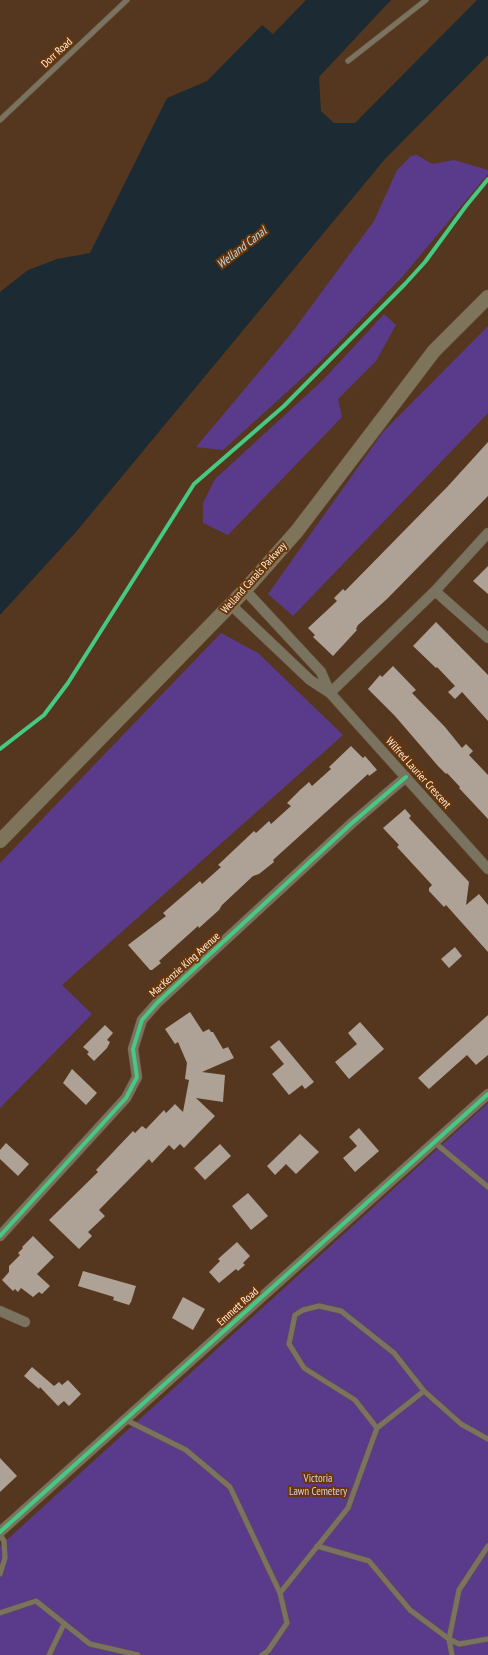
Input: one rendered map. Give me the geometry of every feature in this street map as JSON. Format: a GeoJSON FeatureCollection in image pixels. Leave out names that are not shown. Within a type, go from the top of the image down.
{"type":"FeatureCollection","features":[{"type":"Feature","properties":{"kind":"main road","name":"Welland Canals Parkway"},"geometry":{"type":"LineString","coordinates":[[0,841],[245,590],[297,531],[434,351],[488,297]]}},
{"type":"Feature","properties":{"kind":"street"},"geometry":{"type":"LineString","coordinates":[[330,693],[435,591],[488,533]]}},
{"type":"Feature","properties":{"kind":"street","name":"Wilfred Laurier Crescent"},"geometry":{"type":"LineString","coordinates":[[245,590],[321,672],[330,693]]}},
{"type":"Feature","properties":{"kind":"street"},"geometry":{"type":"LineString","coordinates":[[435,591],[488,638]]}},
{"type":"Feature","properties":{"kind":"street","name":"Wilfred Laurier Crescent"},"geometry":{"type":"LineString","coordinates":[[231,605],[310,680],[330,693],[488,869]]}},
{"type":"Feature","properties":{"kind":"street","name":"MacKenzie King Avenue"},"geometry":{"type":"LineString","coordinates":[[0,1236],[126,1098],[137,1077],[133,1049],[142,1020],[157,1003],[352,823],[406,777]]}},
{"type":"Feature","properties":{"kind":"street","name":"Emmett Road"},"geometry":{"type":"LineString","coordinates":[[0,1532],[488,1094]]}},
{"type":"Feature","properties":{"kind":"street"},"geometry":{"type":"LineString","coordinates":[[0,1311],[25,1322]]}},
{"type":"Feature","properties":{"kind":"lane","name":"Dorr Road"},"geometry":{"type":"LineString","coordinates":[[0,120],[128,0]]}},
{"type":"Feature","properties":{"kind":"lane"},"geometry":{"type":"LineString","coordinates":[[348,61],[426,0]]}},
{"type":"Feature","properties":{"kind":"lane"},"geometry":{"type":"LineString","coordinates":[[434,1141],[488,1187]]}},
{"type":"Feature","properties":{"kind":"lane"},"geometry":{"type":"LineString","coordinates":[[377,1428],[355,1400],[304,1368],[289,1344],[295,1316],[303,1310],[319,1306],[341,1311],[394,1353],[424,1391],[461,1424],[488,1438]]}},
{"type":"Feature","properties":{"kind":"lane"},"geometry":{"type":"LineString","coordinates":[[280,1593],[348,1508],[377,1428],[424,1391]]}},
{"type":"Feature","properties":{"kind":"lane"},"geometry":{"type":"LineString","coordinates":[[126,1420],[186,1450],[230,1487],[280,1593],[288,1623],[268,1651],[262,1655]]}},
{"type":"Feature","properties":{"kind":"lane"},"geometry":{"type":"LineString","coordinates":[[0,1535],[4,1541],[5,1558],[0,1574]]}},
{"type":"Feature","properties":{"kind":"lane"},"geometry":{"type":"LineString","coordinates":[[317,1546],[369,1561],[410,1610],[449,1639],[459,1644],[488,1639]]}},
{"type":"Feature","properties":{"kind":"lane"},"geometry":{"type":"LineString","coordinates":[[452,1655],[449,1639],[459,1590],[488,1546]]}},
{"type":"Feature","properties":{"kind":"lane"},"geometry":{"type":"LineString","coordinates":[[0,1613],[36,1601],[90,1644],[138,1655]]}},
{"type":"Feature","properties":{"kind":"lane"},"geometry":{"type":"LineString","coordinates":[[49,1655],[64,1624]]}},
{"type":"Feature","properties":{"kind":"green space"},"geometry":{"type":"Polygon","coordinates":[[[417,155],[432,164],[454,160],[488,170],[488,174],[403,276],[320,362],[223,450],[196,447],[290,335],[374,221],[397,170],[411,156],[417,155]]]}},
{"type":"Feature","properties":{"kind":"green space"},"geometry":{"type":"Polygon","coordinates":[[[384,314],[396,325],[376,361],[338,399],[342,417],[228,535],[203,523],[203,503],[215,479],[323,380],[384,314]]]}},
{"type":"Feature","properties":{"kind":"green space"},"geometry":{"type":"Polygon","coordinates":[[[488,326],[488,413],[293,616],[268,594],[383,432],[488,326]]]}},
{"type":"Feature","properties":{"kind":"green space"},"geometry":{"type":"Polygon","coordinates":[[[221,633],[258,653],[343,735],[62,985],[92,1014],[0,1108],[0,863],[221,633]]]}},
{"type":"Feature","properties":{"kind":"green space","name":"Victoria Lawn Cemetery"},"geometry":{"type":"Polygon","coordinates":[[[488,1103],[488,1655],[0,1655],[0,1546],[488,1103]]]}},
{"type":"Feature","properties":{"kind":"water","name":"Welland Canal"},"geometry":{"type":"Polygon","coordinates":[[[306,0],[391,0],[319,77],[321,111],[334,123],[355,123],[477,0],[488,0],[488,55],[385,159],[76,532],[0,615],[0,292],[28,270],[57,259],[90,253],[167,98],[207,81],[262,25],[273,34],[306,0]]]}},
{"type":"Feature","properties":{"kind":"building"},"geometry":{"type":"Polygon","coordinates":[[[488,442],[488,496],[387,599],[358,625],[357,630],[333,656],[313,637],[315,635],[308,628],[337,601],[334,598],[343,589],[345,591],[449,485],[488,442]]]}},
{"type":"Feature","properties":{"kind":"building"},"geometry":{"type":"Polygon","coordinates":[[[488,566],[488,594],[473,581],[488,566]]]}},
{"type":"Feature","properties":{"kind":"building"},"geometry":{"type":"Polygon","coordinates":[[[436,622],[488,675],[488,721],[462,692],[455,699],[448,692],[455,686],[437,667],[436,668],[413,646],[436,622]]]}},
{"type":"Feature","properties":{"kind":"building"},"geometry":{"type":"Polygon","coordinates":[[[393,666],[416,690],[412,693],[445,727],[462,748],[466,744],[473,751],[469,755],[488,775],[488,819],[447,773],[446,774],[438,766],[395,716],[368,689],[380,675],[382,677],[393,666]]]}},
{"type":"Feature","properties":{"kind":"building"},"geometry":{"type":"Polygon","coordinates":[[[351,746],[363,758],[365,756],[377,770],[369,776],[368,774],[273,860],[274,862],[259,874],[253,876],[222,905],[219,910],[199,928],[198,926],[159,961],[161,963],[150,970],[128,945],[166,916],[163,913],[200,881],[202,884],[221,867],[218,865],[254,831],[256,833],[269,821],[271,824],[291,806],[287,803],[300,790],[309,782],[312,786],[331,769],[329,767],[351,746]]]}},
{"type":"Feature","properties":{"kind":"building"},"geometry":{"type":"Polygon","coordinates":[[[405,809],[411,816],[409,818],[469,882],[466,905],[479,894],[488,905],[488,952],[446,905],[444,907],[429,891],[429,888],[432,885],[397,847],[399,845],[383,828],[405,809]]]}},
{"type":"Feature","properties":{"kind":"building"},"geometry":{"type":"Polygon","coordinates":[[[455,947],[462,956],[449,968],[441,959],[455,947]]]}},
{"type":"Feature","properties":{"kind":"building"},"geometry":{"type":"Polygon","coordinates":[[[190,1012],[203,1032],[209,1029],[213,1032],[223,1049],[228,1047],[234,1058],[202,1072],[225,1075],[223,1102],[196,1098],[215,1116],[184,1148],[180,1144],[174,1150],[169,1145],[152,1163],[149,1159],[99,1210],[105,1216],[88,1232],[92,1236],[79,1249],[49,1220],[98,1172],[96,1170],[133,1131],[135,1133],[142,1126],[146,1129],[164,1110],[166,1113],[175,1104],[183,1112],[189,1080],[185,1079],[187,1063],[178,1042],[175,1044],[165,1029],[190,1012]]]}},
{"type":"Feature","properties":{"kind":"building"},"geometry":{"type":"Polygon","coordinates":[[[488,1015],[488,1055],[476,1065],[467,1055],[429,1089],[418,1078],[488,1015]]]}},
{"type":"Feature","properties":{"kind":"building"},"geometry":{"type":"Polygon","coordinates":[[[360,1022],[384,1049],[349,1079],[335,1062],[357,1044],[348,1033],[360,1022]]]}},
{"type":"Feature","properties":{"kind":"building"},"geometry":{"type":"Polygon","coordinates":[[[105,1025],[113,1033],[107,1040],[110,1042],[107,1048],[94,1061],[87,1054],[89,1052],[83,1047],[105,1025]]]}},
{"type":"Feature","properties":{"kind":"building"},"geometry":{"type":"Polygon","coordinates":[[[279,1040],[314,1082],[305,1089],[302,1085],[289,1095],[272,1074],[284,1064],[270,1047],[279,1040]]]}},
{"type":"Feature","properties":{"kind":"building"},"geometry":{"type":"Polygon","coordinates":[[[72,1069],[97,1093],[86,1105],[63,1083],[72,1069]]]}},
{"type":"Feature","properties":{"kind":"building"},"geometry":{"type":"Polygon","coordinates":[[[359,1128],[379,1151],[355,1172],[343,1158],[357,1146],[349,1137],[359,1128]]]}},
{"type":"Feature","properties":{"kind":"building"},"geometry":{"type":"Polygon","coordinates":[[[300,1134],[319,1152],[296,1174],[286,1164],[275,1175],[267,1166],[300,1134]]]}},
{"type":"Feature","properties":{"kind":"building"},"geometry":{"type":"Polygon","coordinates":[[[6,1143],[29,1164],[18,1176],[0,1159],[0,1150],[6,1143]]]}},
{"type":"Feature","properties":{"kind":"building"},"geometry":{"type":"Polygon","coordinates":[[[220,1144],[231,1156],[205,1180],[194,1168],[220,1144]]]}},
{"type":"Feature","properties":{"kind":"building"},"geometry":{"type":"Polygon","coordinates":[[[248,1193],[268,1216],[251,1230],[232,1206],[248,1193]]]}},
{"type":"Feature","properties":{"kind":"building"},"geometry":{"type":"Polygon","coordinates":[[[33,1236],[54,1257],[37,1274],[50,1286],[42,1294],[39,1292],[33,1297],[21,1288],[18,1292],[15,1289],[13,1291],[2,1280],[9,1272],[9,1266],[20,1255],[18,1253],[23,1248],[22,1247],[33,1236]]]}},
{"type":"Feature","properties":{"kind":"building"},"geometry":{"type":"Polygon","coordinates":[[[237,1242],[250,1256],[243,1263],[245,1265],[238,1271],[236,1269],[219,1283],[209,1272],[220,1261],[218,1259],[237,1242]]]}},
{"type":"Feature","properties":{"kind":"building"},"geometry":{"type":"Polygon","coordinates":[[[83,1271],[136,1286],[129,1305],[113,1300],[114,1297],[78,1286],[83,1271]]]}},
{"type":"Feature","properties":{"kind":"building"},"geometry":{"type":"Polygon","coordinates":[[[183,1297],[205,1309],[193,1330],[172,1318],[183,1297]]]}},
{"type":"Feature","properties":{"kind":"building"},"geometry":{"type":"Polygon","coordinates":[[[32,1367],[54,1386],[59,1382],[62,1385],[68,1380],[81,1394],[69,1406],[64,1401],[58,1406],[40,1387],[39,1389],[24,1376],[32,1367]]]}},
{"type":"Feature","properties":{"kind":"building"},"geometry":{"type":"Polygon","coordinates":[[[0,1458],[17,1476],[0,1492],[0,1458]]]}},
{"type":"Feature","properties":{"kind":"cycle path"},"geometry":{"type":"LineString","coordinates":[[0,749],[44,715],[68,683],[194,484],[284,406],[405,284],[425,262],[488,179]]}},
{"type":"Feature","properties":{"kind":"cycle path"},"geometry":{"type":"LineString","coordinates":[[0,1236],[126,1098],[137,1077],[133,1049],[142,1020],[157,1003],[352,823],[406,777]]}},
{"type":"Feature","properties":{"kind":"cycle path"},"geometry":{"type":"LineString","coordinates":[[0,1532],[488,1094]]}}]}
